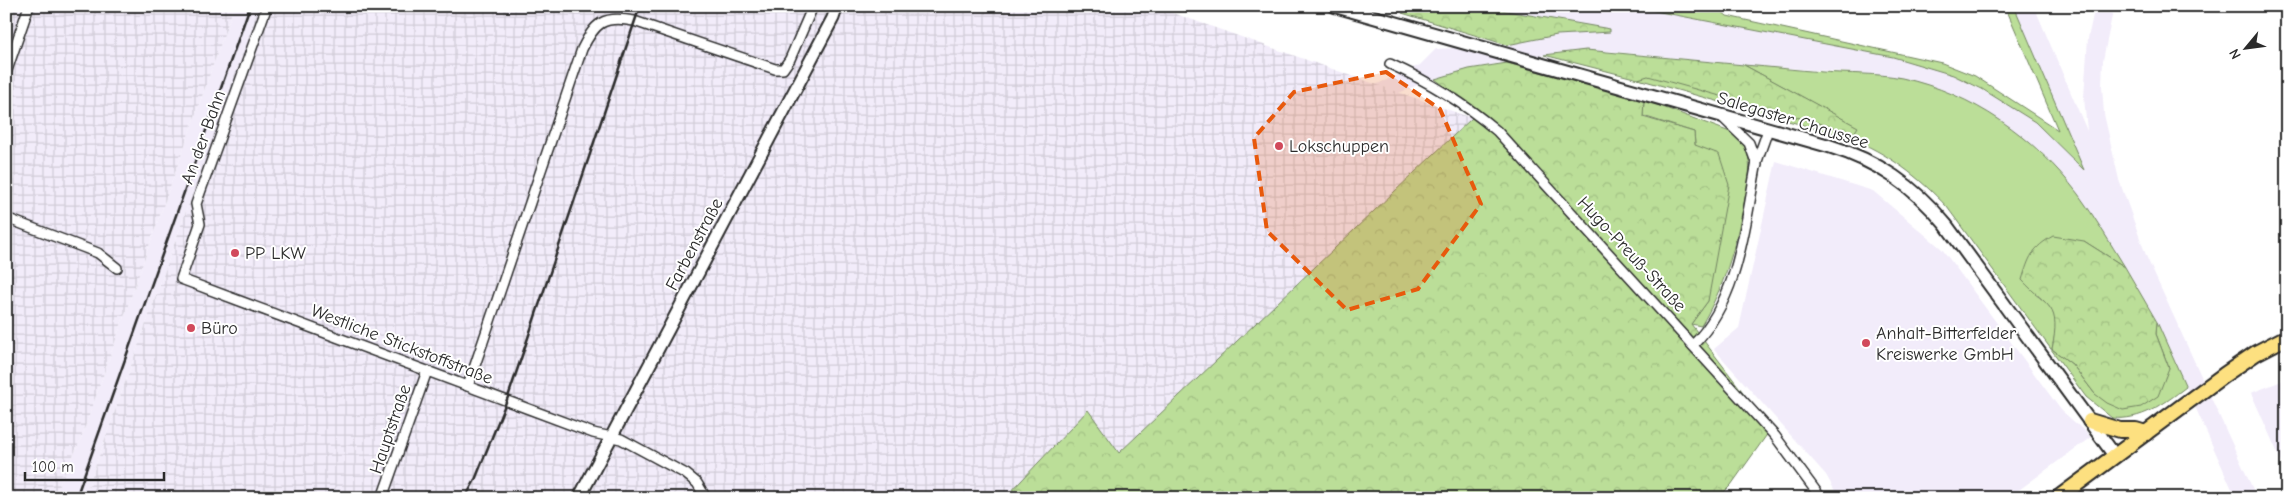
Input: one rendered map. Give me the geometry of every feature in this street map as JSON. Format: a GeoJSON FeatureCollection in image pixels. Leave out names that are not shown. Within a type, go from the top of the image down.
{"type":"FeatureCollection","features":[{"type":"Feature","properties":{"kind":"main road","name":"Salegaster Chaussee"},"geometry":{"type":"LineString","coordinates":[[1335,6],[1626,87],[1860,156],[1885,169],[1908,185],[1946,225],[2115,456]]}},
{"type":"Feature","properties":{"kind":"main road"},"geometry":{"type":"LineString","coordinates":[[2058,498],[2224,375],[2261,350],[2287,337]]}},
{"type":"Feature","properties":{"kind":"main road"},"geometry":{"type":"LineString","coordinates":[[2090,421],[2120,430],[2136,430],[2146,433]]}},
{"type":"Feature","properties":{"kind":"street"},"geometry":{"type":"LineString","coordinates":[[6,73],[29,6]]}},
{"type":"Feature","properties":{"kind":"street","name":"An der Bahn"},"geometry":{"type":"LineString","coordinates":[[181,279],[200,224],[196,204],[267,6]]}},
{"type":"Feature","properties":{"kind":"street"},"geometry":{"type":"LineString","coordinates":[[468,386],[582,49],[593,28],[606,20],[620,18],[634,21],[774,69],[783,68],[790,60],[813,6]]}},
{"type":"Feature","properties":{"kind":"street","name":"Farbenstraße"},"geometry":{"type":"LineString","coordinates":[[579,498],[829,26],[837,6]]}},
{"type":"Feature","properties":{"kind":"street","name":"Hugo-Preuß-Straße"},"geometry":{"type":"LineString","coordinates":[[1390,64],[1443,90],[1497,131],[1775,436],[1818,496]]}},
{"type":"Feature","properties":{"kind":"street"},"geometry":{"type":"LineString","coordinates":[[1721,116],[1732,128],[1744,136],[1757,165]]}},
{"type":"Feature","properties":{"kind":"street"},"geometry":{"type":"LineString","coordinates":[[1693,345],[1713,319],[1731,280],[1741,247],[1757,165],[1768,129]]}},
{"type":"Feature","properties":{"kind":"street"},"geometry":{"type":"LineString","coordinates":[[6,218],[98,253],[117,268]]}},
{"type":"Feature","properties":{"kind":"street","name":"Westliche Stickstoffstraße"},"geometry":{"type":"LineString","coordinates":[[181,279],[593,433],[612,436],[686,474],[698,483],[706,498]]}},
{"type":"Feature","properties":{"kind":"street","name":"Hauptstraße"},"geometry":{"type":"LineString","coordinates":[[382,498],[427,371]]}},
{"type":"Feature","properties":{"kind":"highlighted area"},"geometry":{"type":"Polygon","coordinates":[[[1386,72],[1440,109],[1481,204],[1418,289],[1347,310],[1267,231],[1254,138],[1294,92],[1386,72]]]}},
{"type":"Feature","properties":{"kind":"shaded area"},"geometry":{"type":"Polygon","coordinates":[[[6,6],[234,6],[80,441],[53,498],[6,498],[6,6]]]}},
{"type":"Feature","properties":{"kind":"shaded area"},"geometry":{"type":"Polygon","coordinates":[[[234,6],[259,6],[84,498],[53,498],[80,441],[234,6]]]}},
{"type":"Feature","properties":{"kind":"shaded area"},"geometry":{"type":"Polygon","coordinates":[[[259,6],[1153,6],[1472,118],[1119,453],[1088,410],[1005,498],[84,498],[259,6]]]}},
{"type":"Feature","properties":{"kind":"shaded area"},"geometry":{"type":"Polygon","coordinates":[[[1484,6],[1629,6],[1893,57],[1953,75],[2008,104],[2035,122],[2083,169],[2014,6],[2034,6],[2087,131],[2084,97],[2088,38],[2095,6],[2114,6],[2103,60],[2102,86],[2104,114],[2119,180],[2147,258],[2257,498],[2236,498],[2157,322],[2079,195],[2040,151],[1989,114],[1962,98],[1931,86],[1902,78],[1744,65],[1608,51],[1560,52],[1469,69],[1420,84],[1394,95],[1375,85],[1420,65],[1436,49],[1507,45],[1557,35],[1610,32],[1484,6]]]}},
{"type":"Feature","properties":{"kind":"shaded area"},"geometry":{"type":"Polygon","coordinates":[[[1776,161],[1873,191],[1942,249],[2061,410],[2091,437],[2008,498],[1839,498],[1826,475],[1714,349],[1739,328],[1776,161]]]}},
{"type":"Feature","properties":{"kind":"shaded area"},"geometry":{"type":"Polygon","coordinates":[[[2287,379],[2287,474],[2251,393],[2287,379]]]}},
{"type":"Feature","properties":{"kind":"green space"},"geometry":{"type":"Polygon","coordinates":[[[1416,6],[1478,6],[1610,29],[1610,32],[1557,35],[1507,45],[1402,13],[1416,6]]]}},
{"type":"Feature","properties":{"kind":"green space"},"geometry":{"type":"Polygon","coordinates":[[[1629,6],[1715,6],[1727,16],[1942,63],[1975,76],[2058,130],[2005,6],[2014,6],[2084,170],[2035,122],[1982,89],[1953,75],[1893,57],[1629,6]]]}},
{"type":"Feature","properties":{"kind":"green space"},"geometry":{"type":"Polygon","coordinates":[[[1586,50],[1744,65],[1858,127],[1854,133],[1648,76],[1638,79],[1544,55],[1586,50]]]}},
{"type":"Feature","properties":{"kind":"green space"},"geometry":{"type":"Polygon","coordinates":[[[1507,63],[1644,100],[1643,117],[1694,132],[1695,145],[1719,154],[1729,185],[1708,301],[1691,324],[1771,429],[1731,485],[1718,498],[1005,498],[1088,410],[1119,453],[1472,118],[1475,110],[1435,79],[1469,69],[1507,63]]]}},
{"type":"Feature","properties":{"kind":"green space"},"geometry":{"type":"Polygon","coordinates":[[[1744,65],[1902,78],[1953,94],[2000,120],[2022,136],[2061,173],[2078,194],[2125,267],[2084,241],[2035,294],[2049,306],[2055,317],[2056,324],[2052,349],[2072,364],[2095,394],[2169,368],[2156,334],[2157,322],[2186,387],[2152,410],[2133,417],[2112,418],[2086,397],[1947,207],[1902,167],[1877,151],[1849,138],[1638,79],[1648,75],[1854,133],[1857,127],[1744,65]]]}},
{"type":"Feature","properties":{"kind":"green space"},"geometry":{"type":"Polygon","coordinates":[[[1644,100],[1730,132],[1742,141],[1746,147],[1749,161],[1749,180],[1736,237],[1723,282],[1701,326],[1691,324],[1708,301],[1694,132],[1643,116],[1644,100]]]}},
{"type":"Feature","properties":{"kind":"green space"},"geometry":{"type":"Polygon","coordinates":[[[2053,236],[2084,241],[2125,267],[2157,322],[2156,334],[2169,368],[2158,396],[2141,407],[2123,410],[2107,403],[2095,394],[2072,364],[2052,349],[2054,315],[2046,303],[2022,280],[2032,254],[2040,245],[2053,236]]]}},
{"type":"Feature","properties":{"kind":"railway"},"geometry":{"type":"LineString","coordinates":[[76,498],[250,6]]}},
{"type":"Feature","properties":{"kind":"railway"},"geometry":{"type":"LineString","coordinates":[[465,498],[475,480],[508,397],[640,6]]}},
{"type":"Feature","properties":{"kind":"place","name":"Lokschuppen"},"geometry":{"type":"Point","coordinates":[1279,146]}},
{"type":"Feature","properties":{"kind":"place","name":"PP LKW"},"geometry":{"type":"Point","coordinates":[235,253]}},
{"type":"Feature","properties":{"kind":"place","name":"Büro"},"geometry":{"type":"Point","coordinates":[191,328]}},
{"type":"Feature","properties":{"kind":"place","name":"Anhalt-Bitterfelder Kreiswerke GmbH"},"geometry":{"type":"Point","coordinates":[1866,343]}}]}
